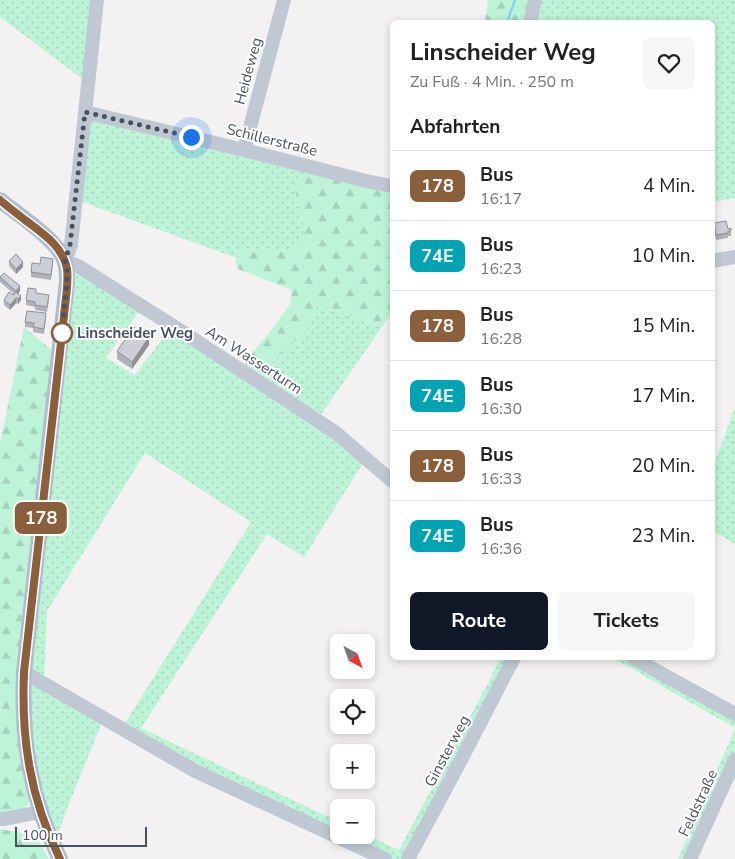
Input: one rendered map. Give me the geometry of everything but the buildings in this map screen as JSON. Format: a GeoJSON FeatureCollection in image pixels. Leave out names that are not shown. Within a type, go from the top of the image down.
{"type":"FeatureCollection","features":[{"type":"Feature","properties":{"kind":"main road"},"geometry":{"type":"LineString","coordinates":[[0,200],[50,239],[59,250],[67,270],[24,672],[23,702],[24,733],[28,763],[40,812],[60,859]]}},
{"type":"Feature","properties":{"kind":"street"},"geometry":{"type":"LineString","coordinates":[[65,261],[70,245],[97,0]]}},
{"type":"Feature","properties":{"kind":"street","name":"Heideweg"},"geometry":{"type":"LineString","coordinates":[[244,150],[284,0]]}},
{"type":"Feature","properties":{"kind":"street"},"geometry":{"type":"LineString","coordinates":[[530,20],[535,0]]}},
{"type":"Feature","properties":{"kind":"street","name":"Schillerstraße"},"geometry":{"type":"LineString","coordinates":[[85,112],[390,186]]}},
{"type":"Feature","properties":{"kind":"street"},"geometry":{"type":"LineString","coordinates":[[715,260],[735,257]]}},
{"type":"Feature","properties":{"kind":"street","name":"Am Wasserturm"},"geometry":{"type":"LineString","coordinates":[[65,261],[78,266],[182,331],[335,432],[390,479]]}},
{"type":"Feature","properties":{"kind":"street","name":"Ginsterweg"},"geometry":{"type":"LineString","coordinates":[[408,859],[513,660]]}},
{"type":"Feature","properties":{"kind":"street"},"geometry":{"type":"LineString","coordinates":[[637,660],[735,714]]}},
{"type":"Feature","properties":{"kind":"street"},"geometry":{"type":"LineString","coordinates":[[24,672],[195,771],[385,859]]}},
{"type":"Feature","properties":{"kind":"street","name":"Feldstraße"},"geometry":{"type":"LineString","coordinates":[[690,859],[735,760]]}},
{"type":"Feature","properties":{"kind":"street"},"geometry":{"type":"LineString","coordinates":[[0,819],[40,812]]}},
{"type":"Feature","properties":{"kind":"green space"},"geometry":{"type":"Polygon","coordinates":[[[0,0],[93,0],[85,81],[0,17],[0,0]]]}},
{"type":"Feature","properties":{"kind":"green space"},"geometry":{"type":"Polygon","coordinates":[[[488,0],[533,0],[528,20],[485,20],[488,0]]]}},
{"type":"Feature","properties":{"kind":"green space"},"geometry":{"type":"Polygon","coordinates":[[[536,0],[735,0],[735,198],[715,202],[715,20],[531,20],[536,0]]]}},
{"type":"Feature","properties":{"kind":"green space"},"geometry":{"type":"Polygon","coordinates":[[[87,116],[306,167],[304,174],[294,185],[303,224],[303,242],[291,252],[278,249],[241,251],[237,258],[77,200],[87,116]]]}},
{"type":"Feature","properties":{"kind":"green space"},"geometry":{"type":"Polygon","coordinates":[[[306,167],[390,188],[390,314],[382,327],[318,304],[309,328],[272,362],[276,370],[270,386],[241,367],[290,304],[292,290],[238,269],[235,262],[241,251],[278,249],[291,252],[303,242],[303,224],[294,185],[304,174],[306,167]]]}},
{"type":"Feature","properties":{"kind":"green space"},"geometry":{"type":"Polygon","coordinates":[[[72,266],[140,310],[106,358],[135,375],[170,329],[365,460],[304,557],[267,534],[141,728],[330,818],[330,831],[122,728],[251,522],[145,453],[47,611],[44,682],[27,672],[72,266]]]}},
{"type":"Feature","properties":{"kind":"green space"},"geometry":{"type":"Polygon","coordinates":[[[318,304],[382,327],[318,419],[270,386],[276,370],[272,362],[309,328],[318,304]]]}},
{"type":"Feature","properties":{"kind":"green space"},"geometry":{"type":"Polygon","coordinates":[[[24,327],[55,353],[21,672],[31,799],[24,810],[0,815],[0,444],[24,327]]]}},
{"type":"Feature","properties":{"kind":"green space"},"geometry":{"type":"Polygon","coordinates":[[[735,407],[735,544],[715,532],[715,462],[735,407]]]}},
{"type":"Feature","properties":{"kind":"green space"},"geometry":{"type":"Polygon","coordinates":[[[499,660],[510,660],[404,859],[391,859],[358,844],[375,844],[375,839],[399,850],[499,660]]]}},
{"type":"Feature","properties":{"kind":"green space"},"geometry":{"type":"Polygon","coordinates":[[[616,660],[632,660],[735,718],[735,728],[616,660]]]}},
{"type":"Feature","properties":{"kind":"green space"},"geometry":{"type":"Polygon","coordinates":[[[27,675],[103,720],[55,843],[37,793],[27,675]]]}},
{"type":"Feature","properties":{"kind":"green space"},"geometry":{"type":"Polygon","coordinates":[[[735,729],[735,749],[730,766],[687,859],[678,859],[735,729]]]}},
{"type":"Feature","properties":{"kind":"green space"},"geometry":{"type":"Polygon","coordinates":[[[0,829],[35,835],[49,859],[0,859],[0,829]]]}},
{"type":"Feature","properties":{"kind":"waterway"},"geometry":{"type":"LineString","coordinates":[[508,20],[515,0]]}},
{"type":"Feature","properties":{"kind":"bus line","name":"178"},"geometry":{"type":"LineString","coordinates":[[0,200],[54,244],[65,261],[67,270],[64,316],[24,672],[23,702],[24,733],[28,763],[40,812],[60,859]]}},
{"type":"Feature","properties":{"kind":"place","name":"Linscheider Weg"},"geometry":{"type":"Point","coordinates":[62,333]}},
{"type":"Feature","properties":{"kind":"route"},"geometry":{"type":"LineString","coordinates":[[62,333],[67,282],[65,261],[70,245],[76,201],[85,112],[191,137]]}}]}
